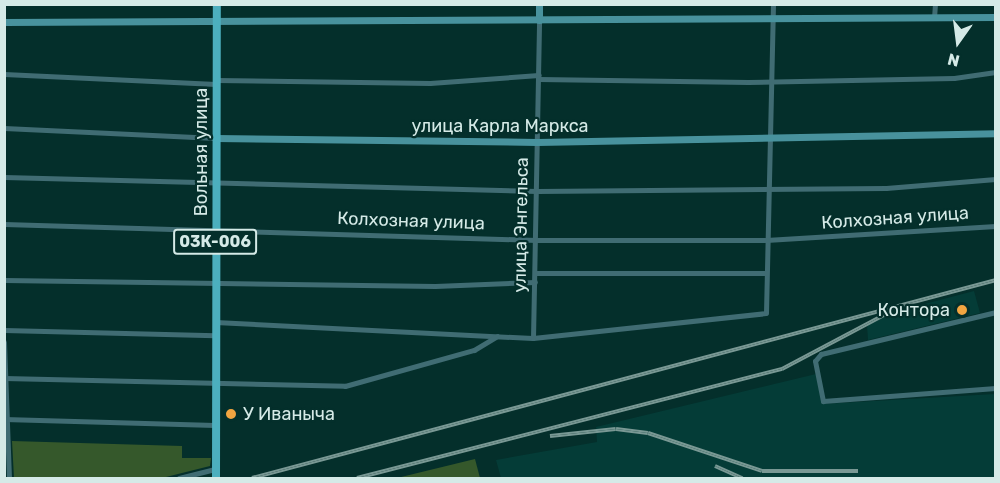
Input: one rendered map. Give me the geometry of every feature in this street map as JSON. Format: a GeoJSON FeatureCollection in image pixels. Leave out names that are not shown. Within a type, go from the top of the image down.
{"type":"FeatureCollection","features":[{"type":"Feature","properties":{"kind":"main road","name":"Вольная улица"},"geometry":{"type":"LineString","coordinates":[[216,478],[217,4]]}},
{"type":"Feature","properties":{"kind":"street","name":"улица Энгельса"},"geometry":{"type":"LineString","coordinates":[[533,338],[539,4]]}},
{"type":"Feature","properties":{"kind":"street"},"geometry":{"type":"LineString","coordinates":[[215,322],[533,338],[766,313],[766,191],[770,138],[773,4]]}},
{"type":"Feature","properties":{"kind":"street"},"geometry":{"type":"LineString","coordinates":[[934,18],[935,4]]}},
{"type":"Feature","properties":{"kind":"street"},"geometry":{"type":"LineString","coordinates":[[4,22],[996,17]]}},
{"type":"Feature","properties":{"kind":"street"},"geometry":{"type":"LineString","coordinates":[[4,74],[216,82],[430,83],[539,77],[772,81],[954,78],[996,72]]}},
{"type":"Feature","properties":{"kind":"street","name":"улица Карла Маркса"},"geometry":{"type":"LineString","coordinates":[[4,129],[216,138],[537,142],[996,133]]}},
{"type":"Feature","properties":{"kind":"street"},"geometry":{"type":"LineString","coordinates":[[4,177],[537,191],[766,191],[996,179]]}},
{"type":"Feature","properties":{"kind":"street","name":"Колхозная улица"},"geometry":{"type":"LineString","coordinates":[[4,224],[536,240],[766,240],[996,226]]}},
{"type":"Feature","properties":{"kind":"street"},"geometry":{"type":"LineString","coordinates":[[535,273],[766,273]]}},
{"type":"Feature","properties":{"kind":"street"},"geometry":{"type":"LineString","coordinates":[[4,280],[215,281],[435,286],[535,282]]}},
{"type":"Feature","properties":{"kind":"street"},"geometry":{"type":"LineString","coordinates":[[996,312],[822,354],[815,361],[823,401],[996,388]]}},
{"type":"Feature","properties":{"kind":"street"},"geometry":{"type":"LineString","coordinates":[[4,330],[215,335]]}},
{"type":"Feature","properties":{"kind":"street"},"geometry":{"type":"LineString","coordinates":[[5,378],[215,386],[361,384],[474,350],[497,336]]}},
{"type":"Feature","properties":{"kind":"street"},"geometry":{"type":"LineString","coordinates":[[4,342],[6,455],[9,478]]}},
{"type":"Feature","properties":{"kind":"street"},"geometry":{"type":"LineString","coordinates":[[6,419],[215,425]]}},
{"type":"Feature","properties":{"kind":"street"},"geometry":{"type":"LineString","coordinates":[[179,478],[215,469]]}},
{"type":"Feature","properties":{"kind":"shaded area"},"geometry":{"type":"Polygon","coordinates":[[[974,291],[980,313],[868,340],[867,325],[894,312],[974,291]]]}},
{"type":"Feature","properties":{"kind":"shaded area"},"geometry":{"type":"Polygon","coordinates":[[[816,374],[822,404],[995,394],[995,478],[501,478],[496,460],[597,442],[596,427],[816,374]]]}},
{"type":"Feature","properties":{"kind":"green space"},"geometry":{"type":"Polygon","coordinates":[[[12,441],[182,446],[182,458],[211,458],[210,466],[162,478],[14,478],[12,441]]]}},
{"type":"Feature","properties":{"kind":"green space"},"geometry":{"type":"Polygon","coordinates":[[[475,459],[480,478],[397,478],[475,459]]]}},
{"type":"Feature","properties":{"kind":"railway"},"geometry":{"type":"LineString","coordinates":[[252,478],[996,280]]}},
{"type":"Feature","properties":{"kind":"railway"},"geometry":{"type":"LineString","coordinates":[[357,478],[782,369],[886,314]]}},
{"type":"Feature","properties":{"kind":"railway"},"geometry":{"type":"LineString","coordinates":[[550,436],[616,429],[648,433],[762,471],[858,471]]}},
{"type":"Feature","properties":{"kind":"railway"},"geometry":{"type":"LineString","coordinates":[[715,466],[742,478]]}},
{"type":"Feature","properties":{"kind":"place","name":"Контора"},"geometry":{"type":"Point","coordinates":[962,310]}},
{"type":"Feature","properties":{"kind":"place","name":"У Иваныча"},"geometry":{"type":"Point","coordinates":[231,414]}}]}
